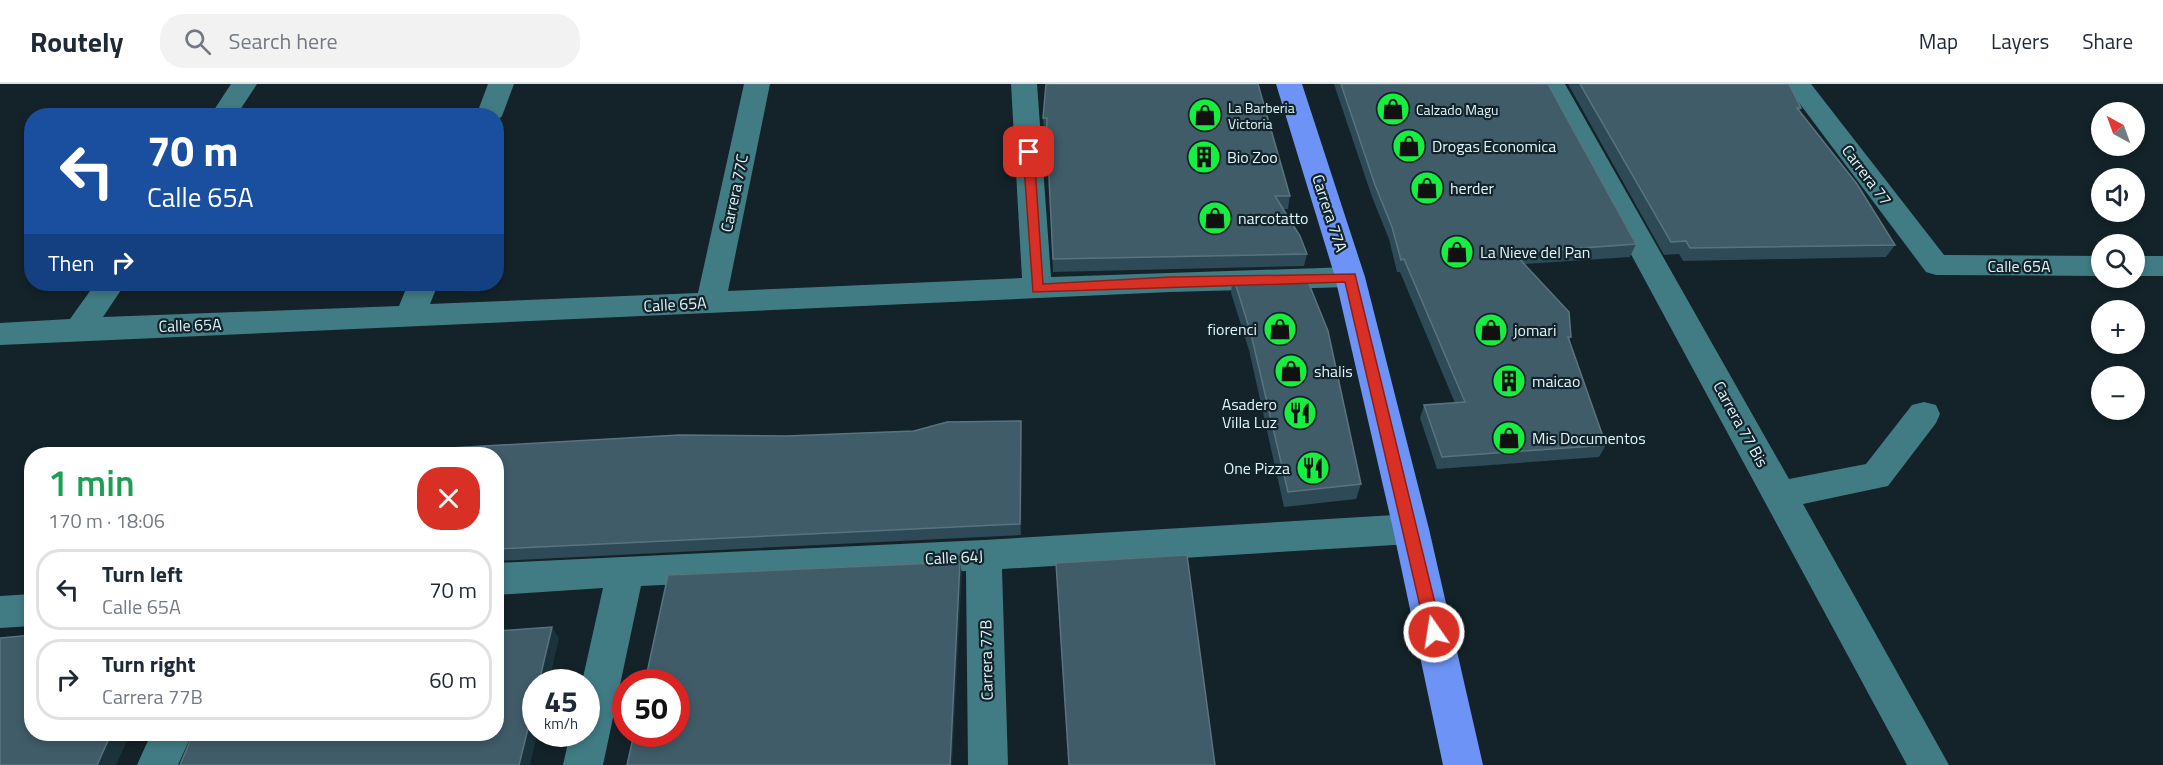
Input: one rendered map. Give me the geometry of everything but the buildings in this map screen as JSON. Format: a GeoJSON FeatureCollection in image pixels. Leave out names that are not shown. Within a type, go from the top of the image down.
{"type":"FeatureCollection","features":[{"type":"Feature","properties":{"kind":"main road","name":"Carrera 77A"},"geometry":{"type":"LineString","coordinates":[[1289,84],[1350,277],[1411,530],[1463,765]]}},
{"type":"Feature","properties":{"kind":"street"},"geometry":{"type":"LineString","coordinates":[[228,108],[244,84]]}},
{"type":"Feature","properties":{"kind":"street"},"geometry":{"type":"LineString","coordinates":[[492,108],[501,84]]}},
{"type":"Feature","properties":{"kind":"street","name":"Carrera 77C"},"geometry":{"type":"LineString","coordinates":[[711,302],[757,84]]}},
{"type":"Feature","properties":{"kind":"street"},"geometry":{"type":"LineString","coordinates":[[1024,84],[1037,289]]}},
{"type":"Feature","properties":{"kind":"street","name":"Carrera 77 Bis"},"geometry":{"type":"LineString","coordinates":[[1552,84],[1929,765]]}},
{"type":"Feature","properties":{"kind":"street","name":"Carrera 77"},"geometry":{"type":"LineString","coordinates":[[1798,84],[1936,266]]}},
{"type":"Feature","properties":{"kind":"street","name":"Calle 65A"},"geometry":{"type":"LineString","coordinates":[[1936,266],[2091,266]]}},
{"type":"Feature","properties":{"kind":"street"},"geometry":{"type":"LineString","coordinates":[[2145,266],[2163,266]]}},
{"type":"Feature","properties":{"kind":"street","name":"Calle 65A"},"geometry":{"type":"LineString","coordinates":[[0,334],[79,328],[410,316],[1170,282],[1350,277]]}},
{"type":"Feature","properties":{"kind":"street"},"geometry":{"type":"LineString","coordinates":[[79,328],[105,291]]}},
{"type":"Feature","properties":{"kind":"street"},"geometry":{"type":"LineString","coordinates":[[410,316],[420,291]]}},
{"type":"Feature","properties":{"kind":"street"},"geometry":{"type":"LineString","coordinates":[[1779,495],[1876,476],[1924,414]]}},
{"type":"Feature","properties":{"kind":"street","name":"Calle 64J"},"geometry":{"type":"LineString","coordinates":[[504,578],[984,555],[1411,530]]}},
{"type":"Feature","properties":{"kind":"street","name":"Carrera 77B"},"geometry":{"type":"LineString","coordinates":[[984,555],[988,765]]}},
{"type":"Feature","properties":{"kind":"street"},"geometry":{"type":"LineString","coordinates":[[583,765],[625,573]]}},
{"type":"Feature","properties":{"kind":"street"},"geometry":{"type":"LineString","coordinates":[[0,612],[24,610]]}},
{"type":"Feature","properties":{"kind":"street"},"geometry":{"type":"LineString","coordinates":[[158,765],[169,741]]}},
{"type":"Feature","properties":{"kind":"place","name":"Calzado Magu"},"geometry":{"type":"Point","coordinates":[1393,109]}},
{"type":"Feature","properties":{"kind":"place","name":"La Barberia Victoria"},"geometry":{"type":"Point","coordinates":[1205,115]}},
{"type":"Feature","properties":{"kind":"place","name":"Drogas Economica"},"geometry":{"type":"Point","coordinates":[1409,146]}},
{"type":"Feature","properties":{"kind":"place","name":"Bio Zoo"},"geometry":{"type":"Point","coordinates":[1204,157]}},
{"type":"Feature","properties":{"kind":"place","name":"herder"},"geometry":{"type":"Point","coordinates":[1427,188]}},
{"type":"Feature","properties":{"kind":"place","name":"narcotatto"},"geometry":{"type":"Point","coordinates":[1215,218]}},
{"type":"Feature","properties":{"kind":"place","name":"La Nieve del Pan"},"geometry":{"type":"Point","coordinates":[1457,252]}},
{"type":"Feature","properties":{"kind":"place","name":"fiorenci"},"geometry":{"type":"Point","coordinates":[1280,329]}},
{"type":"Feature","properties":{"kind":"place","name":"jomari"},"geometry":{"type":"Point","coordinates":[1491,330]}},
{"type":"Feature","properties":{"kind":"place","name":"shalis"},"geometry":{"type":"Point","coordinates":[1291,371]}},
{"type":"Feature","properties":{"kind":"place","name":"maicao"},"geometry":{"type":"Point","coordinates":[1509,381]}},
{"type":"Feature","properties":{"kind":"place","name":"Asadero Villa Luz"},"geometry":{"type":"Point","coordinates":[1300,413]}},
{"type":"Feature","properties":{"kind":"place","name":"Mis Documentos"},"geometry":{"type":"Point","coordinates":[1509,438]}},
{"type":"Feature","properties":{"kind":"place","name":"One Pizza"},"geometry":{"type":"Point","coordinates":[1313,468]}},
{"type":"Feature","properties":{"kind":"route"},"geometry":{"type":"LineString","coordinates":[[1029,152],[1037,289],[1170,282],[1350,277],[1434,632]]}}]}
